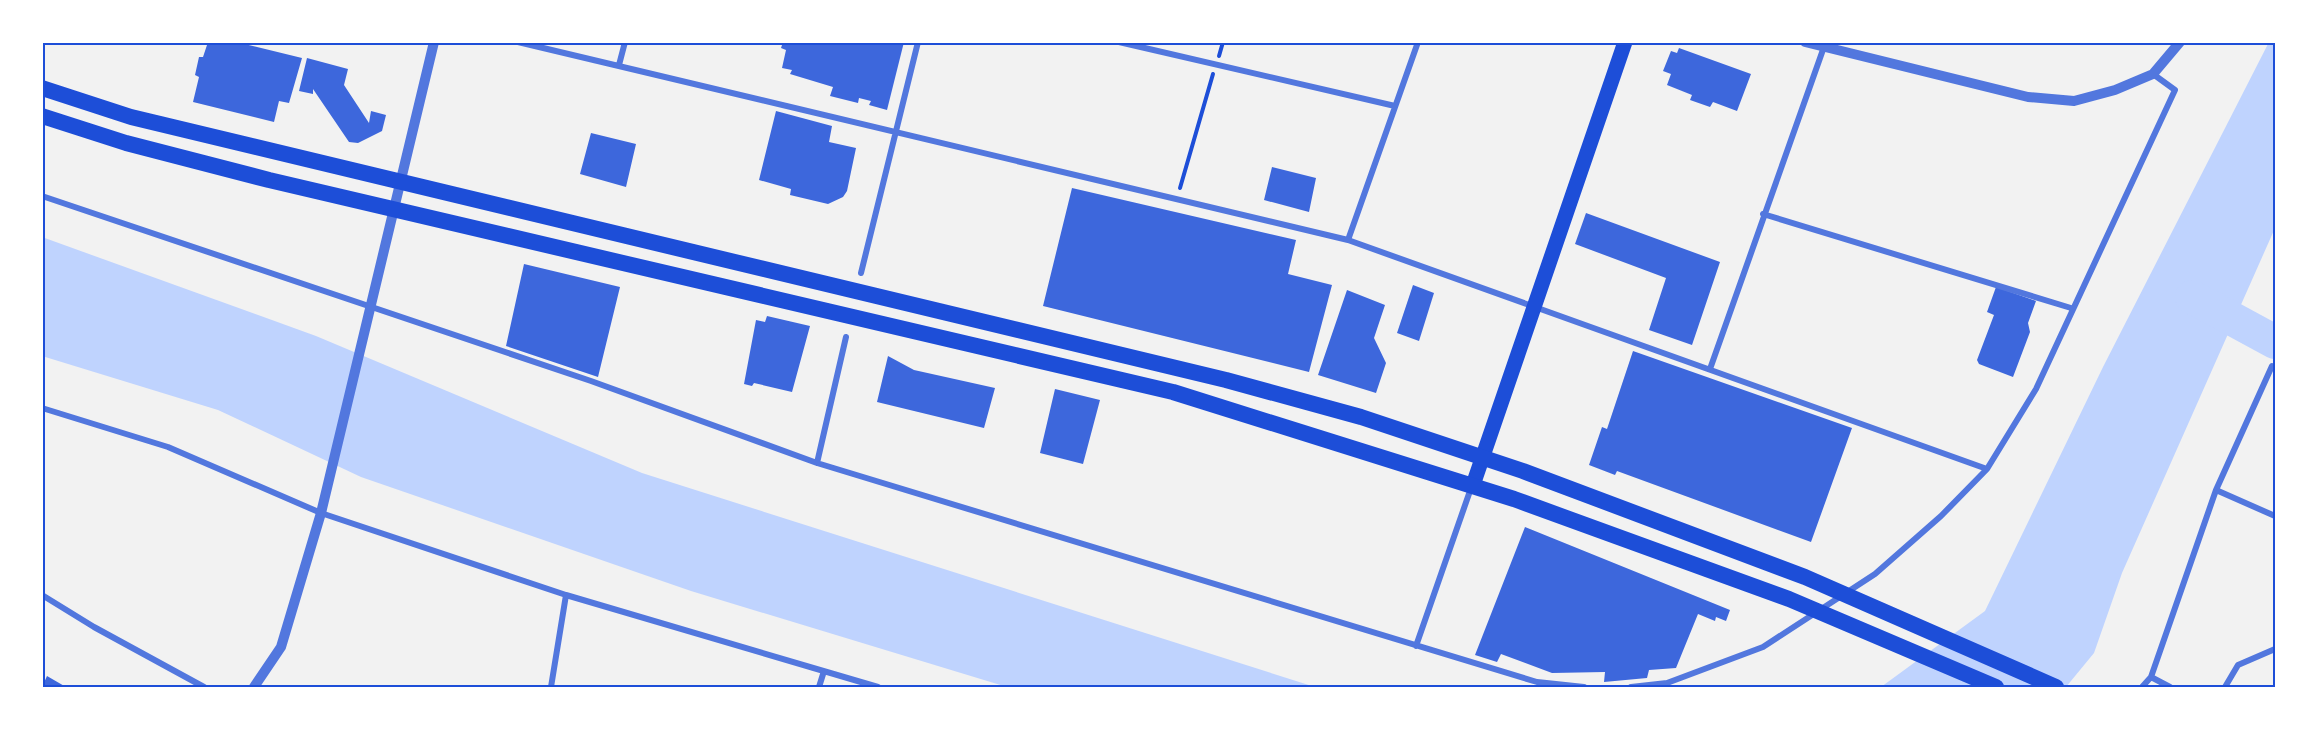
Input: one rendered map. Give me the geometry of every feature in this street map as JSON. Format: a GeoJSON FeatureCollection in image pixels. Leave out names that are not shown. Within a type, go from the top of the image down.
{"type":"FeatureCollection","features":[{"type":"Feature","properties":{"kind":"highway"},"geometry":{"type":"LineString","coordinates":[[42,88],[131,117],[1226,380],[1361,417],[1482,456],[1805,577],[2056,687]]}},
{"type":"Feature","properties":{"kind":"highway"},"geometry":{"type":"LineString","coordinates":[[42,116],[126,143],[393,210],[1173,392],[1473,485],[1789,599],[1996,687]]}},
{"type":"Feature","properties":{"kind":"main road"},"geometry":{"type":"LineString","coordinates":[[1473,485],[1625,42]]}},
{"type":"Feature","properties":{"kind":"street"},"geometry":{"type":"LineString","coordinates":[[254,687],[281,647],[321,513],[434,42]]}},
{"type":"Feature","properties":{"kind":"street"},"geometry":{"type":"LineString","coordinates":[[518,42],[1348,240],[1987,469]]}},
{"type":"Feature","properties":{"kind":"street"},"geometry":{"type":"LineString","coordinates":[[618,65],[625,42]]}},
{"type":"Feature","properties":{"kind":"street"},"geometry":{"type":"LineString","coordinates":[[861,273],[918,42]]}},
{"type":"Feature","properties":{"kind":"street"},"geometry":{"type":"LineString","coordinates":[[1119,42],[1395,106]]}},
{"type":"Feature","properties":{"kind":"street"},"geometry":{"type":"LineString","coordinates":[[1348,240],[1418,42]]}},
{"type":"Feature","properties":{"kind":"street"},"geometry":{"type":"LineString","coordinates":[[1805,42],[1825,44],[2040,98],[2074,101],[2115,90],[2153,74],[2180,42]]}},
{"type":"Feature","properties":{"kind":"street"},"geometry":{"type":"LineString","coordinates":[[1710,369],[1825,44]]}},
{"type":"Feature","properties":{"kind":"street"},"geometry":{"type":"LineString","coordinates":[[1631,687],[1667,682],[1763,647],[1875,574],[1925,531],[1987,469],[2036,388],[2071,308],[2175,90],[2153,74]]}},
{"type":"Feature","properties":{"kind":"street"},"geometry":{"type":"LineString","coordinates":[[42,196],[370,309],[591,381],[817,463],[1537,682],[1584,687]]}},
{"type":"Feature","properties":{"kind":"street"},"geometry":{"type":"LineString","coordinates":[[1763,214],[2071,308]]}},
{"type":"Feature","properties":{"kind":"street"},"geometry":{"type":"LineString","coordinates":[[817,463],[846,337]]}},
{"type":"Feature","properties":{"kind":"street"},"geometry":{"type":"LineString","coordinates":[[2142,687],[2151,676],[2216,490],[2274,365]]}},
{"type":"Feature","properties":{"kind":"street"},"geometry":{"type":"LineString","coordinates":[[42,408],[168,447],[321,513],[566,595],[878,687]]}},
{"type":"Feature","properties":{"kind":"street"},"geometry":{"type":"LineString","coordinates":[[1416,645],[1473,485]]}},
{"type":"Feature","properties":{"kind":"street"},"geometry":{"type":"LineString","coordinates":[[2216,490],[2275,516]]}},
{"type":"Feature","properties":{"kind":"street"},"geometry":{"type":"LineString","coordinates":[[42,595],[94,627],[204,687]]}},
{"type":"Feature","properties":{"kind":"street"},"geometry":{"type":"LineString","coordinates":[[551,687],[566,595]]}},
{"type":"Feature","properties":{"kind":"street"},"geometry":{"type":"LineString","coordinates":[[2225,687],[2238,665],[2275,650]]}},
{"type":"Feature","properties":{"kind":"street"},"geometry":{"type":"LineString","coordinates":[[819,687],[824,671]]}},
{"type":"Feature","properties":{"kind":"street"},"geometry":{"type":"LineString","coordinates":[[2151,676],[2170,687]]}},
{"type":"Feature","properties":{"kind":"path"},"geometry":{"type":"LineString","coordinates":[[1177,201],[1223,42]]}},
{"type":"Feature","properties":{"kind":"water"},"geometry":{"type":"Polygon","coordinates":[[[2269,42],[2275,42],[2275,228],[2122,573],[2094,653],[2066,687],[1881,687],[1985,611],[2103,367],[2269,42]]]}},
{"type":"Feature","properties":{"kind":"water"},"geometry":{"type":"Polygon","coordinates":[[[42,237],[316,336],[642,473],[1315,687],[1007,687],[691,591],[361,477],[218,410],[42,356],[42,237]]]}},
{"type":"Feature","properties":{"kind":"building"},"geometry":{"type":"Polygon","coordinates":[[[208,42],[236,42],[302,58],[289,103],[279,101],[274,122],[193,102],[199,77],[195,75],[199,57],[203,57],[208,42]]]}},
{"type":"Feature","properties":{"kind":"building"},"geometry":{"type":"Polygon","coordinates":[[[783,42],[904,42],[887,110],[869,105],[871,101],[859,98],[858,103],[830,96],[833,87],[790,74],[792,70],[782,68],[786,50],[781,48],[783,42]]]}},
{"type":"Feature","properties":{"kind":"building"},"geometry":{"type":"Polygon","coordinates":[[[1679,48],[1751,74],[1737,111],[1713,102],[1710,107],[1690,100],[1692,95],[1667,85],[1671,74],[1663,71],[1671,51],[1677,53],[1679,48]]]}},
{"type":"Feature","properties":{"kind":"building"},"geometry":{"type":"Polygon","coordinates":[[[307,58],[348,69],[344,85],[369,123],[371,111],[386,115],[382,131],[358,143],[349,142],[313,89],[313,94],[299,91],[307,58]]]}},
{"type":"Feature","properties":{"kind":"building"},"geometry":{"type":"Polygon","coordinates":[[[776,111],[832,126],[829,142],[856,148],[847,191],[843,197],[828,204],[790,195],[791,189],[759,180],[776,111]]]}},
{"type":"Feature","properties":{"kind":"building"},"geometry":{"type":"Polygon","coordinates":[[[591,133],[636,144],[626,187],[580,174],[591,133]]]}},
{"type":"Feature","properties":{"kind":"building"},"geometry":{"type":"Polygon","coordinates":[[[1272,167],[1316,178],[1309,212],[1264,200],[1272,167]]]}},
{"type":"Feature","properties":{"kind":"building"},"geometry":{"type":"Polygon","coordinates":[[[1072,188],[1296,240],[1288,274],[1332,285],[1309,372],[1043,306],[1072,188]]]}},
{"type":"Feature","properties":{"kind":"building"},"geometry":{"type":"Polygon","coordinates":[[[1586,213],[1720,262],[1692,345],[1649,330],[1666,278],[1575,244],[1586,213]]]}},
{"type":"Feature","properties":{"kind":"building"},"geometry":{"type":"Polygon","coordinates":[[[524,264],[620,287],[598,377],[506,346],[524,264]]]}},
{"type":"Feature","properties":{"kind":"building"},"geometry":{"type":"Polygon","coordinates":[[[1413,285],[1434,293],[1419,341],[1397,333],[1413,285]]]}},
{"type":"Feature","properties":{"kind":"building"},"geometry":{"type":"Polygon","coordinates":[[[1996,287],[2036,301],[2028,323],[2030,332],[2013,377],[1979,364],[1977,360],[1994,315],[1987,312],[1996,287]]]}},
{"type":"Feature","properties":{"kind":"building"},"geometry":{"type":"Polygon","coordinates":[[[1347,290],[1385,305],[1374,338],[1386,363],[1376,393],[1318,375],[1347,290]]]}},
{"type":"Feature","properties":{"kind":"building"},"geometry":{"type":"Polygon","coordinates":[[[767,316],[810,326],[792,392],[754,383],[752,386],[744,384],[756,320],[765,322],[767,316]]]}},
{"type":"Feature","properties":{"kind":"building"},"geometry":{"type":"Polygon","coordinates":[[[1633,351],[1852,428],[1811,542],[1617,471],[1615,475],[1589,465],[1602,427],[1607,429],[1633,351]]]}},
{"type":"Feature","properties":{"kind":"building"},"geometry":{"type":"Polygon","coordinates":[[[888,356],[914,370],[995,388],[984,428],[877,402],[888,356]]]}},
{"type":"Feature","properties":{"kind":"building"},"geometry":{"type":"Polygon","coordinates":[[[1055,389],[1100,400],[1083,464],[1040,453],[1055,389]]]}},
{"type":"Feature","properties":{"kind":"building"},"geometry":{"type":"Polygon","coordinates":[[[1525,527],[1730,610],[1726,621],[1716,617],[1715,621],[1698,614],[1676,668],[1649,670],[1647,678],[1604,682],[1605,672],[1552,673],[1501,654],[1497,662],[1475,655],[1525,527]]]}},
{"type":"Feature","properties":{"kind":"building"},"geometry":{"type":"Polygon","coordinates":[[[47,676],[66,687],[42,687],[47,676]]]}},
{"type":"Feature","properties":{"kind":"waterway"},"geometry":{"type":"LineString","coordinates":[[2192,297],[2275,342]]}}]}
